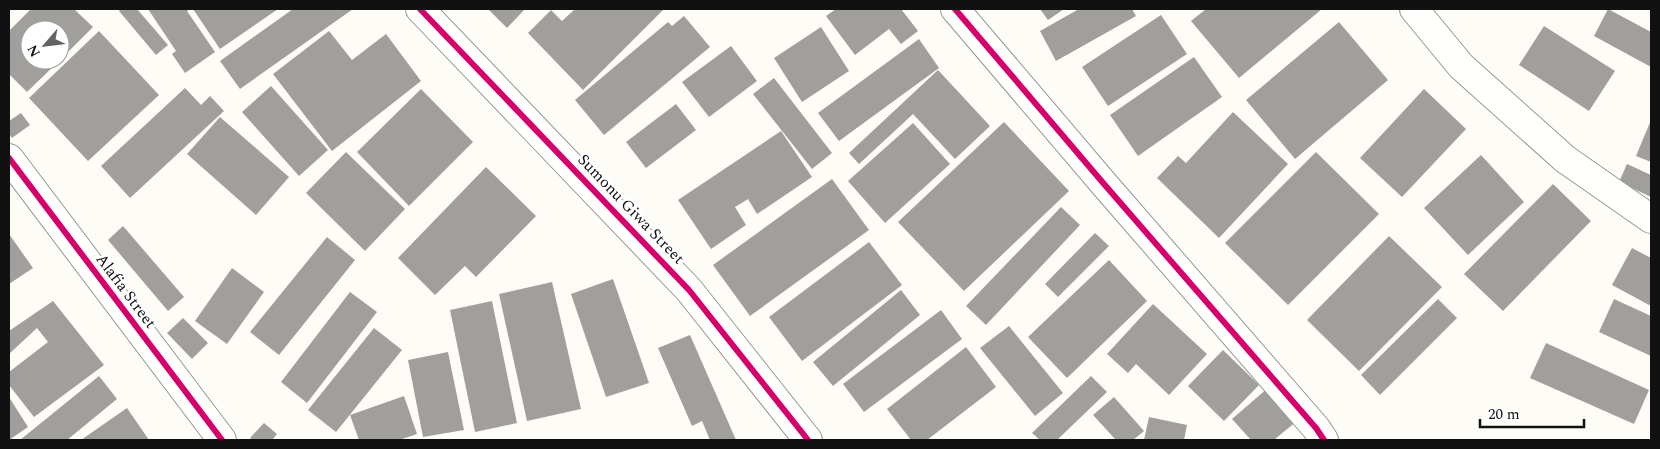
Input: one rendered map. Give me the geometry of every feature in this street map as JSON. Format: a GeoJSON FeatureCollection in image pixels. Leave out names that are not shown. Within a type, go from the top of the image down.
{"type":"FeatureCollection","features":[{"type":"Feature","properties":{"kind":"street","name":"Sumonu Giwa Street"},"geometry":{"type":"LineString","coordinates":[[420,9],[689,290],[808,440]]}},
{"type":"Feature","properties":{"kind":"street"},"geometry":{"type":"LineString","coordinates":[[955,9],[1310,421],[1324,440]]}},
{"type":"Feature","properties":{"kind":"street"},"geometry":{"type":"LineString","coordinates":[[1414,9],[1461,66],[1550,146],[1565,159],[1651,219]]}},
{"type":"Feature","properties":{"kind":"street","name":"Alafia Street"},"geometry":{"type":"LineString","coordinates":[[9,158],[222,440]]}},
{"type":"Feature","properties":{"kind":"building"},"geometry":{"type":"Polygon","coordinates":[[[31,9],[74,9],[93,27],[70,50],[70,20],[20,20],[31,9]]]}},
{"type":"Feature","properties":{"kind":"building"},"geometry":{"type":"Polygon","coordinates":[[[121,9],[137,9],[168,45],[156,55],[119,11],[121,9]]]}},
{"type":"Feature","properties":{"kind":"building"},"geometry":{"type":"Polygon","coordinates":[[[148,9],[190,9],[187,11],[215,52],[185,73],[172,54],[176,51],[148,9]]]}},
{"type":"Feature","properties":{"kind":"building"},"geometry":{"type":"Polygon","coordinates":[[[193,9],[278,9],[220,49],[193,9]]]}},
{"type":"Feature","properties":{"kind":"building"},"geometry":{"type":"Polygon","coordinates":[[[293,9],[353,9],[240,89],[220,61],[293,9]]]}},
{"type":"Feature","properties":{"kind":"building"},"geometry":{"type":"Polygon","coordinates":[[[488,9],[525,9],[507,28],[488,9]]]}},
{"type":"Feature","properties":{"kind":"building"},"geometry":{"type":"Polygon","coordinates":[[[575,9],[664,9],[583,90],[528,33],[551,10],[562,21],[575,9]]]}},
{"type":"Feature","properties":{"kind":"building"},"geometry":{"type":"Polygon","coordinates":[[[836,9],[901,9],[918,31],[901,44],[889,29],[855,55],[826,16],[836,9]]]}},
{"type":"Feature","properties":{"kind":"building"},"geometry":{"type":"Polygon","coordinates":[[[1040,9],[1064,9],[1048,20],[1040,9]]]}},
{"type":"Feature","properties":{"kind":"building"},"geometry":{"type":"Polygon","coordinates":[[[1079,9],[1132,9],[1136,16],[1056,61],[1040,31],[1079,9]]]}},
{"type":"Feature","properties":{"kind":"building"},"geometry":{"type":"Polygon","coordinates":[[[1206,9],[1322,9],[1239,78],[1191,21],[1206,9]]]}},
{"type":"Feature","properties":{"kind":"building"},"geometry":{"type":"Polygon","coordinates":[[[1608,9],[1651,32],[1651,67],[1594,36],[1608,9]]]}},
{"type":"Feature","properties":{"kind":"building"},"geometry":{"type":"Polygon","coordinates":[[[1161,15],[1187,54],[1108,106],[1082,67],[1161,15]]]}},
{"type":"Feature","properties":{"kind":"building"},"geometry":{"type":"Polygon","coordinates":[[[684,16],[710,47],[604,135],[575,100],[668,22],[672,26],[684,16]]]}},
{"type":"Feature","properties":{"kind":"building"},"geometry":{"type":"Polygon","coordinates":[[[20,20],[20,70],[50,70],[27,92],[9,74],[9,31],[20,20]]]}},
{"type":"Feature","properties":{"kind":"building"},"geometry":{"type":"Polygon","coordinates":[[[1339,22],[1388,80],[1295,159],[1246,100],[1339,22]]]}},
{"type":"Feature","properties":{"kind":"building"},"geometry":{"type":"Polygon","coordinates":[[[1544,26],[1615,71],[1589,111],[1519,65],[1544,26]]]}},
{"type":"Feature","properties":{"kind":"building"},"geometry":{"type":"Polygon","coordinates":[[[821,27],[849,71],[802,102],[774,58],[821,27]]]}},
{"type":"Feature","properties":{"kind":"building"},"geometry":{"type":"Polygon","coordinates":[[[99,31],[159,95],[88,161],[29,98],[58,70],[70,70],[70,59],[99,31]]]}},
{"type":"Feature","properties":{"kind":"building"},"geometry":{"type":"Polygon","coordinates":[[[329,31],[352,60],[386,34],[421,81],[332,151],[273,74],[329,31]]]}},
{"type":"Feature","properties":{"kind":"building"},"geometry":{"type":"Polygon","coordinates":[[[919,39],[939,68],[839,141],[818,113],[919,39]]]}},
{"type":"Feature","properties":{"kind":"building"},"geometry":{"type":"Polygon","coordinates":[[[731,46],[757,81],[709,117],[682,82],[731,46]]]}},
{"type":"Feature","properties":{"kind":"building"},"geometry":{"type":"Polygon","coordinates":[[[1194,57],[1222,97],[1138,156],[1110,115],[1194,57]]]}},
{"type":"Feature","properties":{"kind":"building"},"geometry":{"type":"Polygon","coordinates":[[[938,70],[990,126],[955,159],[913,114],[859,164],[849,153],[938,70]]]}},
{"type":"Feature","properties":{"kind":"building"},"geometry":{"type":"Polygon","coordinates":[[[774,78],[832,153],[812,169],[753,94],[774,78]]]}},
{"type":"Feature","properties":{"kind":"building"},"geometry":{"type":"Polygon","coordinates":[[[271,86],[328,150],[299,176],[242,112],[271,86]]]}},
{"type":"Feature","properties":{"kind":"building"},"geometry":{"type":"Polygon","coordinates":[[[185,88],[201,105],[210,96],[224,111],[130,198],[101,166],[185,88]]]}},
{"type":"Feature","properties":{"kind":"building"},"geometry":{"type":"Polygon","coordinates":[[[421,89],[473,142],[409,206],[357,152],[421,89]]]}},
{"type":"Feature","properties":{"kind":"building"},"geometry":{"type":"Polygon","coordinates":[[[1424,89],[1466,129],[1402,197],[1360,158],[1424,89]]]}},
{"type":"Feature","properties":{"kind":"building"},"geometry":{"type":"Polygon","coordinates":[[[676,104],[696,130],[646,168],[626,142],[676,104]]]}},
{"type":"Feature","properties":{"kind":"building"},"geometry":{"type":"Polygon","coordinates":[[[1233,112],[1288,164],[1219,238],[1157,178],[1178,156],[1186,163],[1233,112]]]}},
{"type":"Feature","properties":{"kind":"building"},"geometry":{"type":"Polygon","coordinates":[[[21,113],[30,125],[12,138],[9,134],[9,121],[21,113]]]}},
{"type":"Feature","properties":{"kind":"building"},"geometry":{"type":"Polygon","coordinates":[[[220,117],[289,177],[256,215],[187,154],[220,117]]]}},
{"type":"Feature","properties":{"kind":"building"},"geometry":{"type":"Polygon","coordinates":[[[1651,120],[1651,162],[1636,156],[1651,120]]]}},
{"type":"Feature","properties":{"kind":"building"},"geometry":{"type":"Polygon","coordinates":[[[1004,122],[1069,191],[964,291],[898,222],[1004,122]]]}},
{"type":"Feature","properties":{"kind":"building"},"geometry":{"type":"Polygon","coordinates":[[[913,123],[950,164],[885,223],[848,181],[913,123]]]}},
{"type":"Feature","properties":{"kind":"building"},"geometry":{"type":"Polygon","coordinates":[[[781,131],[812,177],[757,214],[748,199],[735,207],[746,225],[711,249],[678,200],[781,131]]]}},
{"type":"Feature","properties":{"kind":"building"},"geometry":{"type":"Polygon","coordinates":[[[346,152],[405,209],[365,251],[306,193],[346,152]]]}},
{"type":"Feature","properties":{"kind":"building"},"geometry":{"type":"Polygon","coordinates":[[[1316,152],[1379,214],[1288,305],[1225,243],[1316,152]]]}},
{"type":"Feature","properties":{"kind":"building"},"geometry":{"type":"Polygon","coordinates":[[[1481,155],[1524,202],[1468,255],[1424,208],[1481,155]]]}},
{"type":"Feature","properties":{"kind":"building"},"geometry":{"type":"Polygon","coordinates":[[[1627,164],[1651,175],[1651,197],[1619,182],[1627,164]]]}},
{"type":"Feature","properties":{"kind":"building"},"geometry":{"type":"Polygon","coordinates":[[[486,167],[536,216],[476,277],[465,266],[435,295],[398,258],[486,167]]]}},
{"type":"Feature","properties":{"kind":"building"},"geometry":{"type":"Polygon","coordinates":[[[832,179],[869,230],[750,316],[713,265],[832,179]]]}},
{"type":"Feature","properties":{"kind":"building"},"geometry":{"type":"Polygon","coordinates":[[[1553,184],[1591,221],[1503,311],[1464,274],[1553,184]]]}},
{"type":"Feature","properties":{"kind":"building"},"geometry":{"type":"Polygon","coordinates":[[[1061,207],[1080,225],[986,325],[966,306],[1061,207]]]}},
{"type":"Feature","properties":{"kind":"building"},"geometry":{"type":"Polygon","coordinates":[[[123,226],[184,297],[168,311],[108,240],[123,226]]]}},
{"type":"Feature","properties":{"kind":"building"},"geometry":{"type":"Polygon","coordinates":[[[1095,233],[1109,246],[1058,297],[1045,284],[1095,233]]]}},
{"type":"Feature","properties":{"kind":"building"},"geometry":{"type":"Polygon","coordinates":[[[9,234],[33,268],[9,284],[9,234]]]}},
{"type":"Feature","properties":{"kind":"building"},"geometry":{"type":"Polygon","coordinates":[[[1389,236],[1442,287],[1359,371],[1307,320],[1389,236]]]}},
{"type":"Feature","properties":{"kind":"building"},"geometry":{"type":"Polygon","coordinates":[[[327,237],[355,260],[279,355],[250,332],[327,237]]]}},
{"type":"Feature","properties":{"kind":"building"},"geometry":{"type":"Polygon","coordinates":[[[869,242],[902,285],[802,361],[769,317],[869,242]]]}},
{"type":"Feature","properties":{"kind":"building"},"geometry":{"type":"Polygon","coordinates":[[[1632,248],[1651,258],[1651,306],[1612,285],[1632,248]]]}},
{"type":"Feature","properties":{"kind":"building"},"geometry":{"type":"Polygon","coordinates":[[[1109,260],[1147,301],[1067,378],[1028,337],[1109,260]]]}},
{"type":"Feature","properties":{"kind":"building"},"geometry":{"type":"Polygon","coordinates":[[[232,268],[264,292],[227,344],[195,321],[232,268]]]}},
{"type":"Feature","properties":{"kind":"building"},"geometry":{"type":"Polygon","coordinates":[[[613,279],[649,383],[606,397],[571,294],[613,279]]]}},
{"type":"Feature","properties":{"kind":"building"},"geometry":{"type":"Polygon","coordinates":[[[552,282],[581,409],[527,421],[499,294],[552,282]]]}},
{"type":"Feature","properties":{"kind":"building"},"geometry":{"type":"Polygon","coordinates":[[[901,290],[920,315],[833,386],[813,362],[901,290]]]}},
{"type":"Feature","properties":{"kind":"building"},"geometry":{"type":"Polygon","coordinates":[[[350,292],[377,312],[307,403],[281,382],[350,292]]]}},
{"type":"Feature","properties":{"kind":"building"},"geometry":{"type":"Polygon","coordinates":[[[1438,299],[1457,318],[1380,395],[1361,375],[1438,299]]]}},
{"type":"Feature","properties":{"kind":"building"},"geometry":{"type":"Polygon","coordinates":[[[1614,299],[1651,316],[1651,356],[1599,332],[1614,299]]]}},
{"type":"Feature","properties":{"kind":"building"},"geometry":{"type":"Polygon","coordinates":[[[53,301],[104,365],[34,417],[9,385],[9,372],[48,342],[37,328],[9,354],[9,331],[53,301]]]}},
{"type":"Feature","properties":{"kind":"building"},"geometry":{"type":"Polygon","coordinates":[[[492,301],[517,423],[475,432],[450,310],[492,301]]]}},
{"type":"Feature","properties":{"kind":"building"},"geometry":{"type":"Polygon","coordinates":[[[1153,304],[1207,354],[1169,395],[1136,364],[1128,373],[1107,354],[1153,304]]]}},
{"type":"Feature","properties":{"kind":"building"},"geometry":{"type":"Polygon","coordinates":[[[941,310],[962,339],[864,412],[843,384],[941,310]]]}},
{"type":"Feature","properties":{"kind":"building"},"geometry":{"type":"Polygon","coordinates":[[[183,318],[208,343],[192,359],[167,333],[183,318]]]}},
{"type":"Feature","properties":{"kind":"building"},"geometry":{"type":"Polygon","coordinates":[[[1009,326],[1063,393],[1035,416],[980,348],[1009,326]]]}},
{"type":"Feature","properties":{"kind":"building"},"geometry":{"type":"Polygon","coordinates":[[[374,328],[402,350],[336,432],[308,410],[374,328]]]}},
{"type":"Feature","properties":{"kind":"building"},"geometry":{"type":"Polygon","coordinates":[[[690,335],[736,440],[710,440],[702,421],[692,426],[658,348],[690,335]]]}},
{"type":"Feature","properties":{"kind":"building"},"geometry":{"type":"Polygon","coordinates":[[[1546,343],[1649,390],[1634,424],[1530,378],[1546,343]]]}},
{"type":"Feature","properties":{"kind":"building"},"geometry":{"type":"Polygon","coordinates":[[[966,347],[996,387],[927,440],[911,440],[887,409],[966,347]]]}},
{"type":"Feature","properties":{"kind":"building"},"geometry":{"type":"Polygon","coordinates":[[[1223,350],[1259,385],[1224,421],[1188,386],[1223,350]]]}},
{"type":"Feature","properties":{"kind":"building"},"geometry":{"type":"Polygon","coordinates":[[[448,352],[464,430],[423,437],[408,360],[448,352]]]}},
{"type":"Feature","properties":{"kind":"building"},"geometry":{"type":"Polygon","coordinates":[[[99,376],[117,399],[67,440],[20,440],[99,376]]]}},
{"type":"Feature","properties":{"kind":"building"},"geometry":{"type":"Polygon","coordinates":[[[1091,376],[1107,392],[1057,440],[1040,440],[1032,433],[1091,376]]]}},
{"type":"Feature","properties":{"kind":"building"},"geometry":{"type":"Polygon","coordinates":[[[1269,387],[1298,420],[1274,440],[1251,440],[1232,419],[1269,387]]]}},
{"type":"Feature","properties":{"kind":"building"},"geometry":{"type":"Polygon","coordinates":[[[404,396],[417,434],[399,440],[359,440],[350,415],[404,396]]]}},
{"type":"Feature","properties":{"kind":"building"},"geometry":{"type":"Polygon","coordinates":[[[9,397],[28,427],[9,440],[9,397]]]}},
{"type":"Feature","properties":{"kind":"building"},"geometry":{"type":"Polygon","coordinates":[[[1114,397],[1144,431],[1133,440],[1116,440],[1093,415],[1114,397]]]}},
{"type":"Feature","properties":{"kind":"building"},"geometry":{"type":"Polygon","coordinates":[[[127,408],[149,440],[81,440],[127,408]]]}},
{"type":"Feature","properties":{"kind":"building"},"geometry":{"type":"Polygon","coordinates":[[[1149,417],[1187,425],[1184,440],[1144,440],[1149,417]]]}},
{"type":"Feature","properties":{"kind":"building"},"geometry":{"type":"Polygon","coordinates":[[[264,423],[277,434],[272,440],[252,440],[250,438],[264,423]]]}},
{"type":"Feature","properties":{"kind":"cycle path"},"geometry":{"type":"LineString","coordinates":[[420,9],[689,290],[808,440]]}},
{"type":"Feature","properties":{"kind":"cycle path"},"geometry":{"type":"LineString","coordinates":[[955,9],[1316,428],[1324,440]]}},
{"type":"Feature","properties":{"kind":"cycle path"},"geometry":{"type":"LineString","coordinates":[[9,158],[222,440]]}}]}
